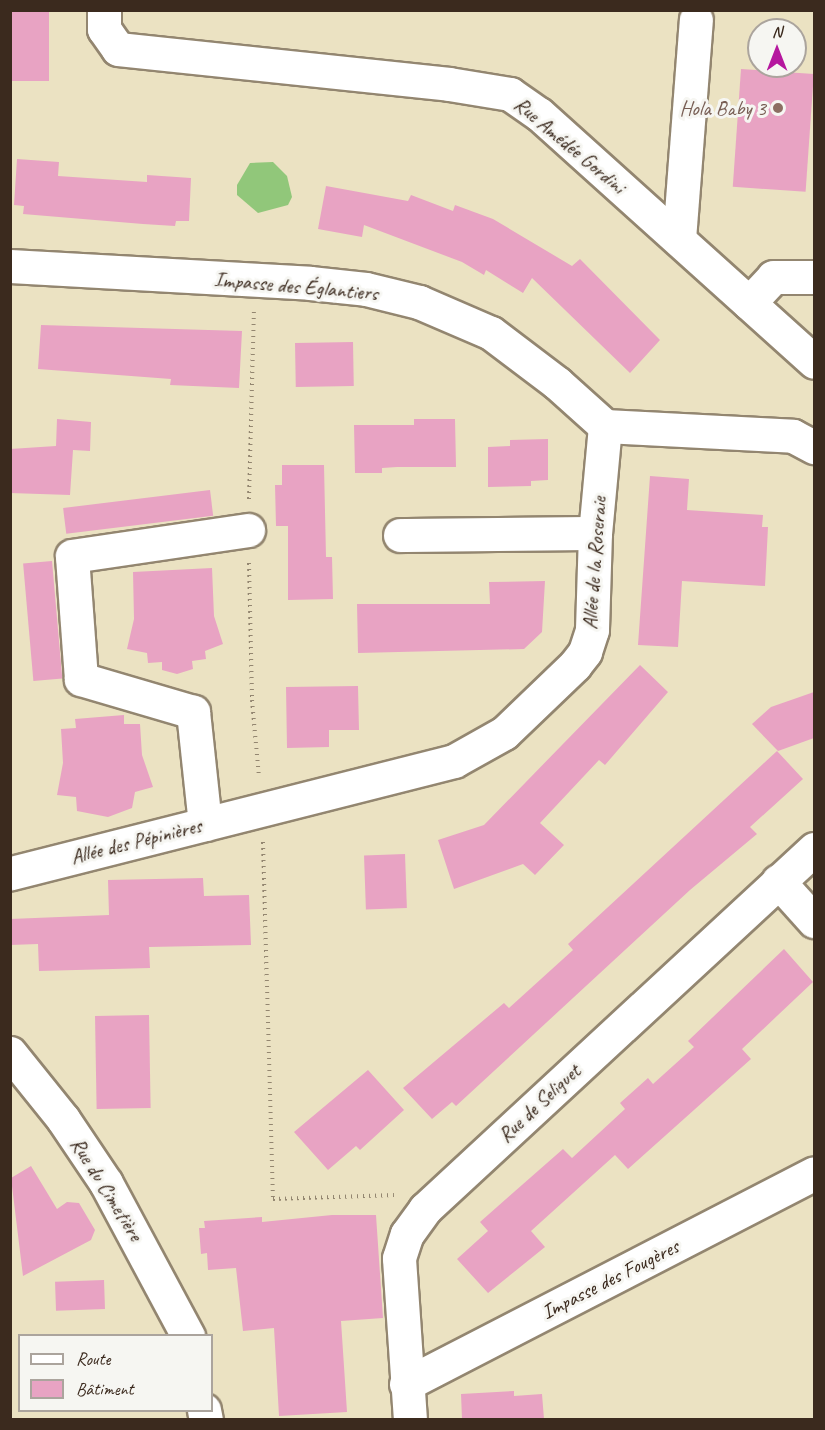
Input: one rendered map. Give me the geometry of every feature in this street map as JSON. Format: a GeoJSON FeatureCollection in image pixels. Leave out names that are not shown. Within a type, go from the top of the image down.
{"type":"FeatureCollection","features":[{"type":"Feature","properties":{"kind":"street","name":"Rue Amédée Gordini"},"geometry":{"type":"LineString","coordinates":[[104,10],[104,29],[118,49],[156,55],[449,84],[510,94],[539,114],[814,362]]}},
{"type":"Feature","properties":{"kind":"street"},"geometry":{"type":"LineString","coordinates":[[679,239],[696,20]]}},
{"type":"Feature","properties":{"kind":"street","name":"Impasse des Églantiers"},"geometry":{"type":"LineString","coordinates":[[10,266],[366,289],[419,302],[491,333],[557,383],[605,426]]}},
{"type":"Feature","properties":{"kind":"street"},"geometry":{"type":"LineString","coordinates":[[749,303],[773,277],[814,277]]}},
{"type":"Feature","properties":{"kind":"street"},"geometry":{"type":"LineString","coordinates":[[605,426],[793,436],[814,447]]}},
{"type":"Feature","properties":{"kind":"street","name":"Allée de la Roseraie"},"geometry":{"type":"LineString","coordinates":[[262,811],[454,761],[504,734],[585,652],[592,630],[595,533],[605,426]]}},
{"type":"Feature","properties":{"kind":"street"},"geometry":{"type":"LineString","coordinates":[[205,824],[193,711],[81,679],[72,556],[248,530]]}},
{"type":"Feature","properties":{"kind":"street"},"geometry":{"type":"LineString","coordinates":[[400,535],[595,533]]}},
{"type":"Feature","properties":{"kind":"street","name":"Allée des Pépinières"},"geometry":{"type":"LineString","coordinates":[[10,873],[262,811]]}},
{"type":"Feature","properties":{"kind":"street","name":"Rue de Seliguet"},"geometry":{"type":"LineString","coordinates":[[410,1419],[399,1258],[407,1234],[425,1209],[814,849]]}},
{"type":"Feature","properties":{"kind":"street"},"geometry":{"type":"LineString","coordinates":[[778,881],[814,921]]}},
{"type":"Feature","properties":{"kind":"street","name":"Rue du Cimetière"},"geometry":{"type":"LineString","coordinates":[[10,1053],[63,1119],[106,1184],[187,1334]]}},
{"type":"Feature","properties":{"kind":"street","name":"Impasse des Fougères"},"geometry":{"type":"LineString","coordinates":[[406,1384],[814,1173]]}},
{"type":"Feature","properties":{"kind":"path"},"geometry":{"type":"LineString","coordinates":[[262,811],[273,1199],[397,1194],[425,1209]]}},
{"type":"Feature","properties":{"kind":"green space"},"geometry":{"type":"Polygon","coordinates":[[[273,162],[287,176],[292,197],[288,205],[258,213],[237,195],[237,185],[250,163],[273,162]]]}},
{"type":"Feature","properties":{"kind":"building"},"geometry":{"type":"Polygon","coordinates":[[[10,10],[49,10],[49,81],[10,81],[10,10]]]}},
{"type":"Feature","properties":{"kind":"building"},"geometry":{"type":"Polygon","coordinates":[[[741,69],[747,69],[747,78],[807,78],[807,74],[814,74],[806,192],[733,187],[741,69]]]}},
{"type":"Feature","properties":{"kind":"building"},"geometry":{"type":"Polygon","coordinates":[[[17,159],[59,162],[58,176],[147,182],[147,175],[191,178],[189,221],[176,221],[175,226],[23,214],[24,206],[14,205],[17,159]]]}},
{"type":"Feature","properties":{"kind":"building"},"geometry":{"type":"Polygon","coordinates":[[[326,186],[408,201],[411,195],[453,211],[455,205],[493,219],[572,266],[580,259],[660,340],[630,373],[532,278],[523,293],[486,270],[484,275],[462,262],[364,225],[362,237],[318,229],[326,186]]]}},
{"type":"Feature","properties":{"kind":"building"},"geometry":{"type":"Polygon","coordinates":[[[41,325],[242,331],[239,388],[170,385],[171,379],[38,369],[41,325]]]}},
{"type":"Feature","properties":{"kind":"building"},"geometry":{"type":"Polygon","coordinates":[[[353,342],[354,386],[296,387],[295,343],[353,342]]]}},
{"type":"Feature","properties":{"kind":"building"},"geometry":{"type":"Polygon","coordinates":[[[57,419],[91,422],[90,451],[73,450],[70,495],[10,493],[10,449],[56,446],[57,419]]]}},
{"type":"Feature","properties":{"kind":"building"},"geometry":{"type":"Polygon","coordinates":[[[414,419],[455,419],[456,467],[397,467],[382,468],[382,473],[355,473],[354,425],[414,425],[414,419]]]}},
{"type":"Feature","properties":{"kind":"building"},"geometry":{"type":"Polygon","coordinates":[[[548,439],[548,480],[531,481],[531,486],[488,487],[488,447],[510,446],[510,440],[548,439]]]}},
{"type":"Feature","properties":{"kind":"building"},"geometry":{"type":"Polygon","coordinates":[[[282,465],[324,465],[326,557],[332,557],[333,599],[288,600],[288,526],[276,526],[275,485],[282,485],[282,465]]]}},
{"type":"Feature","properties":{"kind":"building"},"geometry":{"type":"Polygon","coordinates":[[[650,476],[689,479],[687,510],[763,515],[762,527],[768,527],[765,586],[682,581],[678,647],[638,645],[650,476]]]}},
{"type":"Feature","properties":{"kind":"building"},"geometry":{"type":"Polygon","coordinates":[[[210,490],[213,516],[66,534],[63,508],[210,490]]]}},
{"type":"Feature","properties":{"kind":"building"},"geometry":{"type":"Polygon","coordinates":[[[52,561],[62,679],[33,681],[23,564],[52,561]]]}},
{"type":"Feature","properties":{"kind":"building"},"geometry":{"type":"Polygon","coordinates":[[[212,568],[214,616],[223,644],[205,651],[206,659],[192,661],[193,669],[177,674],[162,670],[162,662],[148,663],[147,653],[127,649],[134,619],[133,572],[212,568]]]}},
{"type":"Feature","properties":{"kind":"building"},"geometry":{"type":"Polygon","coordinates":[[[545,581],[542,632],[524,649],[358,653],[357,604],[490,604],[489,582],[545,581]]]}},
{"type":"Feature","properties":{"kind":"building"},"geometry":{"type":"Polygon","coordinates":[[[640,665],[668,692],[605,765],[599,760],[540,823],[564,845],[535,875],[523,864],[454,889],[438,840],[484,825],[640,665]]]}},
{"type":"Feature","properties":{"kind":"building"},"geometry":{"type":"Polygon","coordinates":[[[358,686],[359,730],[329,730],[329,747],[287,748],[286,687],[358,686]]]}},
{"type":"Feature","properties":{"kind":"building"},"geometry":{"type":"Polygon","coordinates":[[[814,692],[814,738],[778,751],[752,724],[771,707],[814,692]]]}},
{"type":"Feature","properties":{"kind":"building"},"geometry":{"type":"Polygon","coordinates":[[[124,715],[124,724],[140,724],[142,755],[153,787],[135,792],[132,808],[108,817],[77,811],[76,797],[57,795],[63,763],[61,729],[76,728],[75,719],[124,715]]]}},
{"type":"Feature","properties":{"kind":"building"},"geometry":{"type":"Polygon","coordinates":[[[777,751],[803,779],[750,827],[757,834],[690,890],[456,1106],[452,1102],[432,1119],[403,1088],[504,1003],[509,1008],[573,950],[568,944],[777,751]]]}},
{"type":"Feature","properties":{"kind":"building"},"geometry":{"type":"Polygon","coordinates":[[[405,854],[407,908],[366,909],[364,855],[405,854]]]}},
{"type":"Feature","properties":{"kind":"building"},"geometry":{"type":"Polygon","coordinates":[[[203,878],[204,896],[249,895],[251,945],[149,947],[150,968],[39,971],[38,944],[10,945],[10,919],[109,915],[108,880],[203,878]]]}},
{"type":"Feature","properties":{"kind":"building"},"geometry":{"type":"Polygon","coordinates":[[[784,949],[813,982],[742,1049],[751,1059],[628,1169],[615,1155],[531,1231],[545,1247],[488,1293],[457,1259],[488,1231],[480,1222],[563,1149],[572,1158],[625,1109],[620,1103],[648,1078],[653,1084],[694,1047],[688,1041],[784,949]]]}},
{"type":"Feature","properties":{"kind":"building"},"geometry":{"type":"Polygon","coordinates":[[[149,1015],[151,1108],[97,1109],[95,1016],[149,1015]]]}},
{"type":"Feature","properties":{"kind":"building"},"geometry":{"type":"Polygon","coordinates":[[[368,1070],[404,1110],[360,1150],[356,1146],[328,1170],[294,1132],[368,1070]]]}},
{"type":"Feature","properties":{"kind":"building"},"geometry":{"type":"Polygon","coordinates":[[[31,1166],[57,1209],[67,1202],[79,1203],[95,1230],[91,1240],[23,1276],[11,1178],[31,1166]]]}},
{"type":"Feature","properties":{"kind":"building"},"geometry":{"type":"Polygon","coordinates":[[[332,1215],[376,1215],[383,1318],[341,1321],[347,1412],[279,1416],[274,1328],[243,1331],[236,1268],[208,1270],[207,1253],[201,1254],[199,1228],[205,1228],[204,1221],[262,1217],[262,1222],[332,1215]]]}},
{"type":"Feature","properties":{"kind":"building"},"geometry":{"type":"Polygon","coordinates":[[[104,1280],[105,1309],[56,1311],[55,1282],[104,1280]]]}},
{"type":"Feature","properties":{"kind":"building"},"geometry":{"type":"Polygon","coordinates":[[[514,1391],[514,1396],[542,1394],[544,1419],[462,1419],[461,1394],[514,1391]]]}},
{"type":"Feature","properties":{"kind":"place","name":"Hola Baby 3"},"geometry":{"type":"Point","coordinates":[778,108]}}]}
